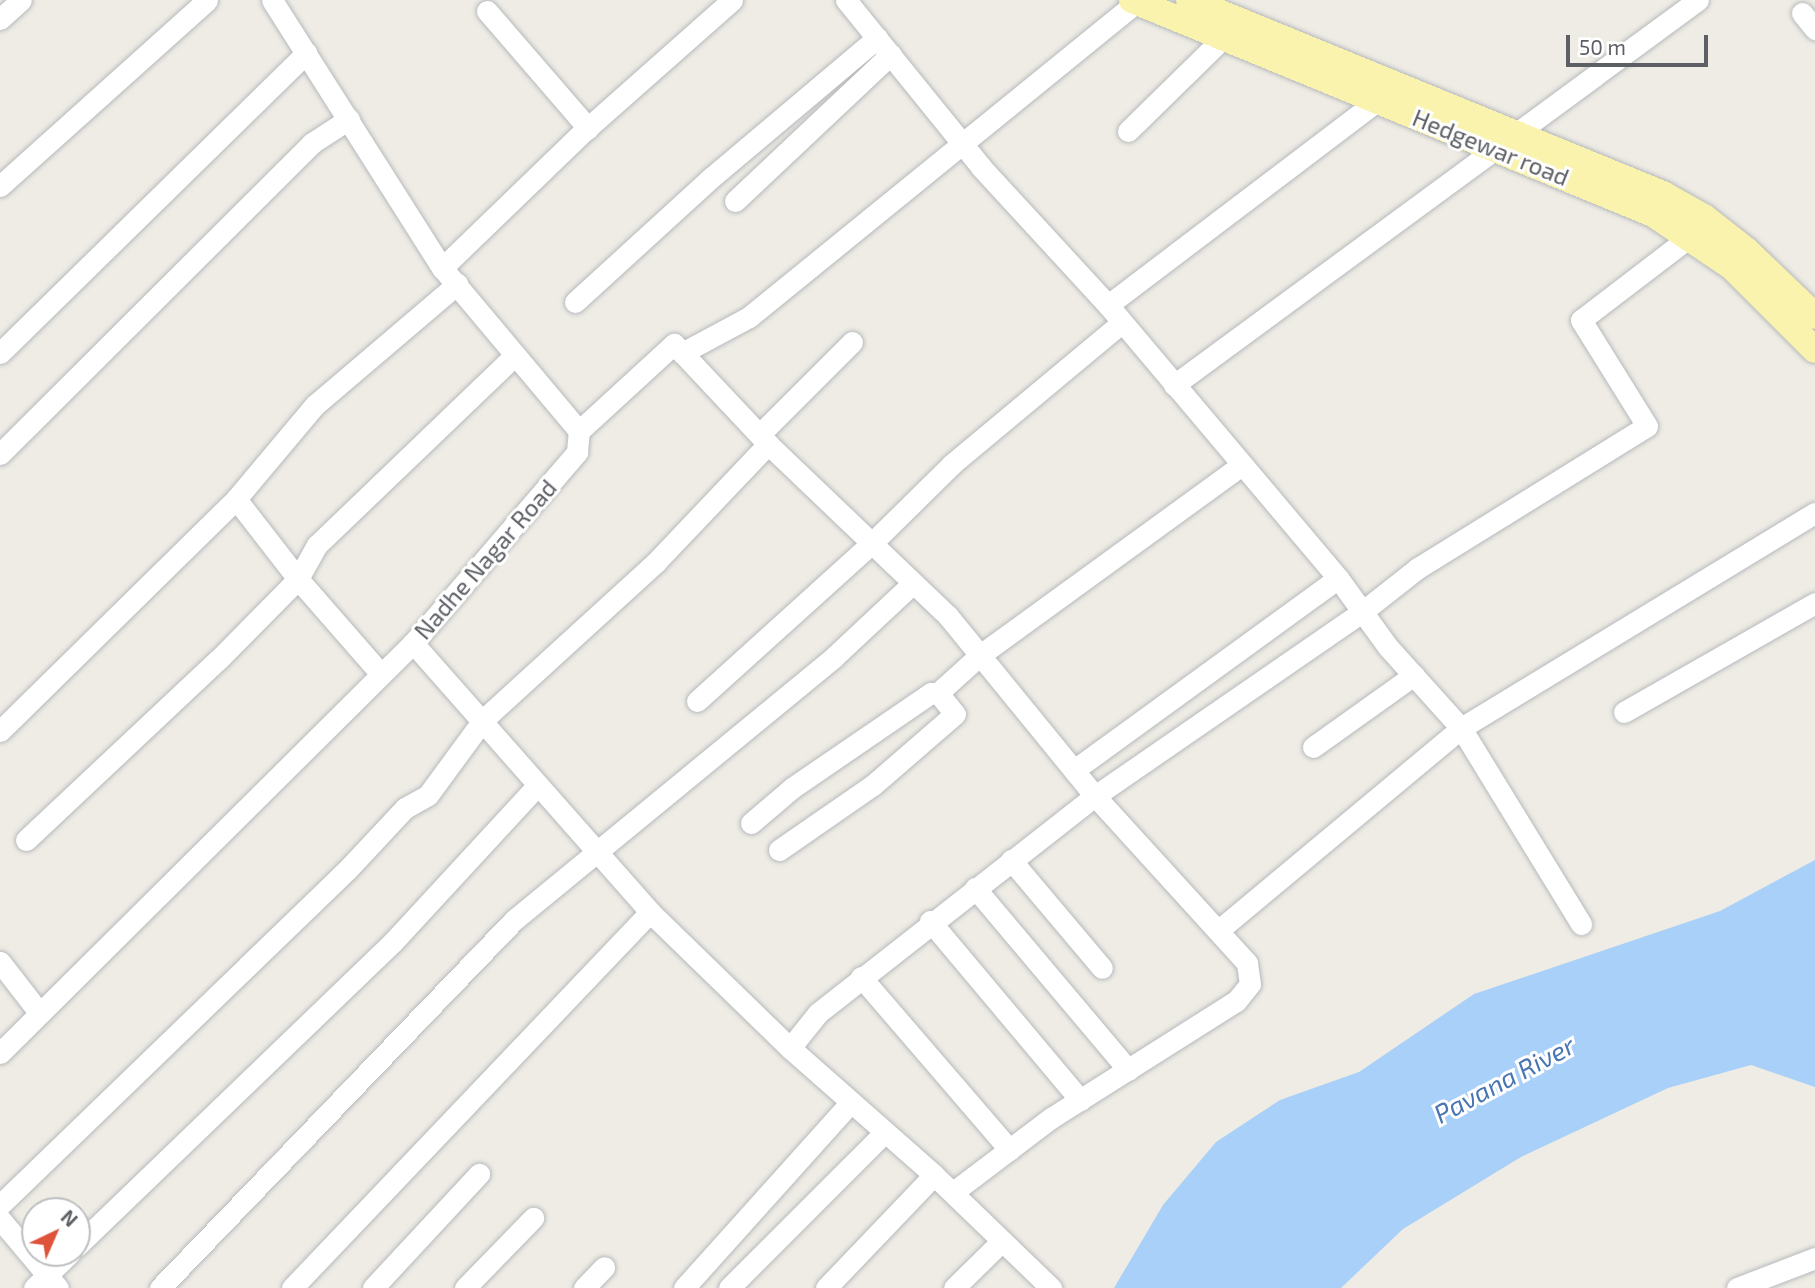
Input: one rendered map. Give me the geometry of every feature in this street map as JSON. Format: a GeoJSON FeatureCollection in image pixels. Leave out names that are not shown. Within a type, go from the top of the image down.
{"type":"FeatureCollection","features":[{"type":"Feature","properties":{"kind":"main road","name":"Hedgewar road"},"geometry":{"type":"LineString","coordinates":[[1189,0],[1505,142],[1653,214],[1691,236],[1772,304],[1815,350]]}},
{"type":"Feature","properties":{"kind":"main road","name":"Hedgewar road"},"geometry":{"type":"LineString","coordinates":[[1134,1],[1378,100],[1663,194],[1704,217],[1746,250],[1815,316]]}},
{"type":"Feature","properties":{"kind":"street"},"geometry":{"type":"LineString","coordinates":[[0,19],[21,0]]}},
{"type":"Feature","properties":{"kind":"street"},"geometry":{"type":"LineString","coordinates":[[0,186],[207,0]]}},
{"type":"Feature","properties":{"kind":"street"},"geometry":{"type":"LineString","coordinates":[[272,0],[450,276],[579,431],[674,344],[764,439],[913,583],[980,655],[1095,796],[1220,929],[1247,963],[1250,984],[1244,993],[1080,1100],[953,1192]]}},
{"type":"Feature","properties":{"kind":"street"},"geometry":{"type":"LineString","coordinates":[[0,731],[236,499],[315,405],[450,276],[588,128],[732,0]]}},
{"type":"Feature","properties":{"kind":"street"},"geometry":{"type":"LineString","coordinates":[[846,0],[961,143],[1108,305],[1240,466],[1338,578],[1414,675],[1461,728],[1581,924]]}},
{"type":"Feature","properties":{"kind":"street"},"geometry":{"type":"LineString","coordinates":[[682,353],[749,317],[1134,1]]}},
{"type":"Feature","properties":{"kind":"street"},"geometry":{"type":"LineString","coordinates":[[1174,385],[1505,142],[1690,2]]}},
{"type":"Feature","properties":{"kind":"street"},"geometry":{"type":"LineString","coordinates":[[488,11],[588,128]]}},
{"type":"Feature","properties":{"kind":"street"},"geometry":{"type":"LineString","coordinates":[[1128,131],[1224,37]]}},
{"type":"Feature","properties":{"kind":"street"},"geometry":{"type":"LineString","coordinates":[[735,201],[884,46]]}},
{"type":"Feature","properties":{"kind":"street"},"geometry":{"type":"LineString","coordinates":[[575,302],[712,177],[884,46]]}},
{"type":"Feature","properties":{"kind":"street"},"geometry":{"type":"LineString","coordinates":[[0,353],[306,53]]}},
{"type":"Feature","properties":{"kind":"street"},"geometry":{"type":"LineString","coordinates":[[1108,305],[1378,100]]}},
{"type":"Feature","properties":{"kind":"street"},"geometry":{"type":"LineString","coordinates":[[0,454],[312,143],[349,119]]}},
{"type":"Feature","properties":{"kind":"street"},"geometry":{"type":"LineString","coordinates":[[790,1048],[818,1013],[861,977],[1095,796],[1362,612],[1418,568],[1647,426],[1581,320],[1691,236]]}},
{"type":"Feature","properties":{"kind":"street"},"geometry":{"type":"LineString","coordinates":[[697,701],[872,544],[952,464],[1121,323]]}},
{"type":"Feature","properties":{"kind":"street"},"geometry":{"type":"LineString","coordinates":[[0,1205],[348,870],[405,808],[428,795],[483,720],[656,562],[852,342]]}},
{"type":"Feature","properties":{"kind":"street"},"geometry":{"type":"LineString","coordinates":[[26,840],[298,579],[317,545],[515,355]]}},
{"type":"Feature","properties":{"kind":"street","name":"Nadhe Nagar Road"},"geometry":{"type":"LineString","coordinates":[[0,1053],[38,1011],[153,904],[380,673],[413,643],[577,452],[579,431]]}},
{"type":"Feature","properties":{"kind":"street"},"geometry":{"type":"LineString","coordinates":[[751,823],[792,788],[931,693],[938,693],[980,655],[1240,466]]}},
{"type":"Feature","properties":{"kind":"street"},"geometry":{"type":"LineString","coordinates":[[236,499],[298,579],[380,673]]}},
{"type":"Feature","properties":{"kind":"street"},"geometry":{"type":"LineString","coordinates":[[1220,929],[1461,728],[1815,513]]}},
{"type":"Feature","properties":{"kind":"street"},"geometry":{"type":"LineString","coordinates":[[1074,770],[1338,578]]}},
{"type":"Feature","properties":{"kind":"street"},"geometry":{"type":"LineString","coordinates":[[160,1288],[513,920],[594,850],[652,810],[744,728],[834,657],[913,583]]}},
{"type":"Feature","properties":{"kind":"street"},"geometry":{"type":"LineString","coordinates":[[1624,712],[1815,603]]}},
{"type":"Feature","properties":{"kind":"street"},"geometry":{"type":"LineString","coordinates":[[413,643],[650,912],[790,1048],[953,1192],[1051,1288]]}},
{"type":"Feature","properties":{"kind":"street"},"geometry":{"type":"LineString","coordinates":[[1313,747],[1414,675]]}},
{"type":"Feature","properties":{"kind":"street"},"geometry":{"type":"LineString","coordinates":[[779,850],[873,785],[954,714],[938,693]]}},
{"type":"Feature","properties":{"kind":"street"},"geometry":{"type":"LineString","coordinates":[[91,1233],[393,942],[537,786]]}},
{"type":"Feature","properties":{"kind":"street"},"geometry":{"type":"LineString","coordinates":[[1011,860],[1102,968]]}},
{"type":"Feature","properties":{"kind":"street"},"geometry":{"type":"LineString","coordinates":[[975,888],[1128,1070]]}},
{"type":"Feature","properties":{"kind":"street"},"geometry":{"type":"LineString","coordinates":[[292,1288],[650,912]]}},
{"type":"Feature","properties":{"kind":"street"},"geometry":{"type":"LineString","coordinates":[[930,921],[1080,1100]]}},
{"type":"Feature","properties":{"kind":"street"},"geometry":{"type":"LineString","coordinates":[[0,962],[38,1011]]}},
{"type":"Feature","properties":{"kind":"street"},"geometry":{"type":"LineString","coordinates":[[861,977],[1010,1150]]}},
{"type":"Feature","properties":{"kind":"street"},"geometry":{"type":"LineString","coordinates":[[684,1288],[851,1102]]}},
{"type":"Feature","properties":{"kind":"street"},"geometry":{"type":"LineString","coordinates":[[729,1288],[884,1133]]}},
{"type":"Feature","properties":{"kind":"street"},"geometry":{"type":"LineString","coordinates":[[373,1288],[479,1174]]}},
{"type":"Feature","properties":{"kind":"street"},"geometry":{"type":"LineString","coordinates":[[826,1288],[934,1175]]}},
{"type":"Feature","properties":{"kind":"street"},"geometry":{"type":"LineString","coordinates":[[465,1288],[533,1218]]}},
{"type":"Feature","properties":{"kind":"street"},"geometry":{"type":"LineString","coordinates":[[0,1219],[47,1283],[59,1267]]}},
{"type":"Feature","properties":{"kind":"street"},"geometry":{"type":"LineString","coordinates":[[954,1288],[1002,1241]]}},
{"type":"Feature","properties":{"kind":"street"},"geometry":{"type":"LineString","coordinates":[[1737,1288],[1815,1258]]}},
{"type":"Feature","properties":{"kind":"street"},"geometry":{"type":"LineString","coordinates":[[584,1288],[604,1267]]}},
{"type":"Feature","properties":{"kind":"water","name":"Pavana River"},"geometry":{"type":"Polygon","coordinates":[[[1815,860],[1815,1087],[1751,1065],[1668,1088],[1521,1157],[1403,1229],[1341,1288],[1114,1288],[1163,1205],[1216,1142],[1280,1100],[1359,1072],[1474,994],[1720,911],[1815,860]]]}}]}
